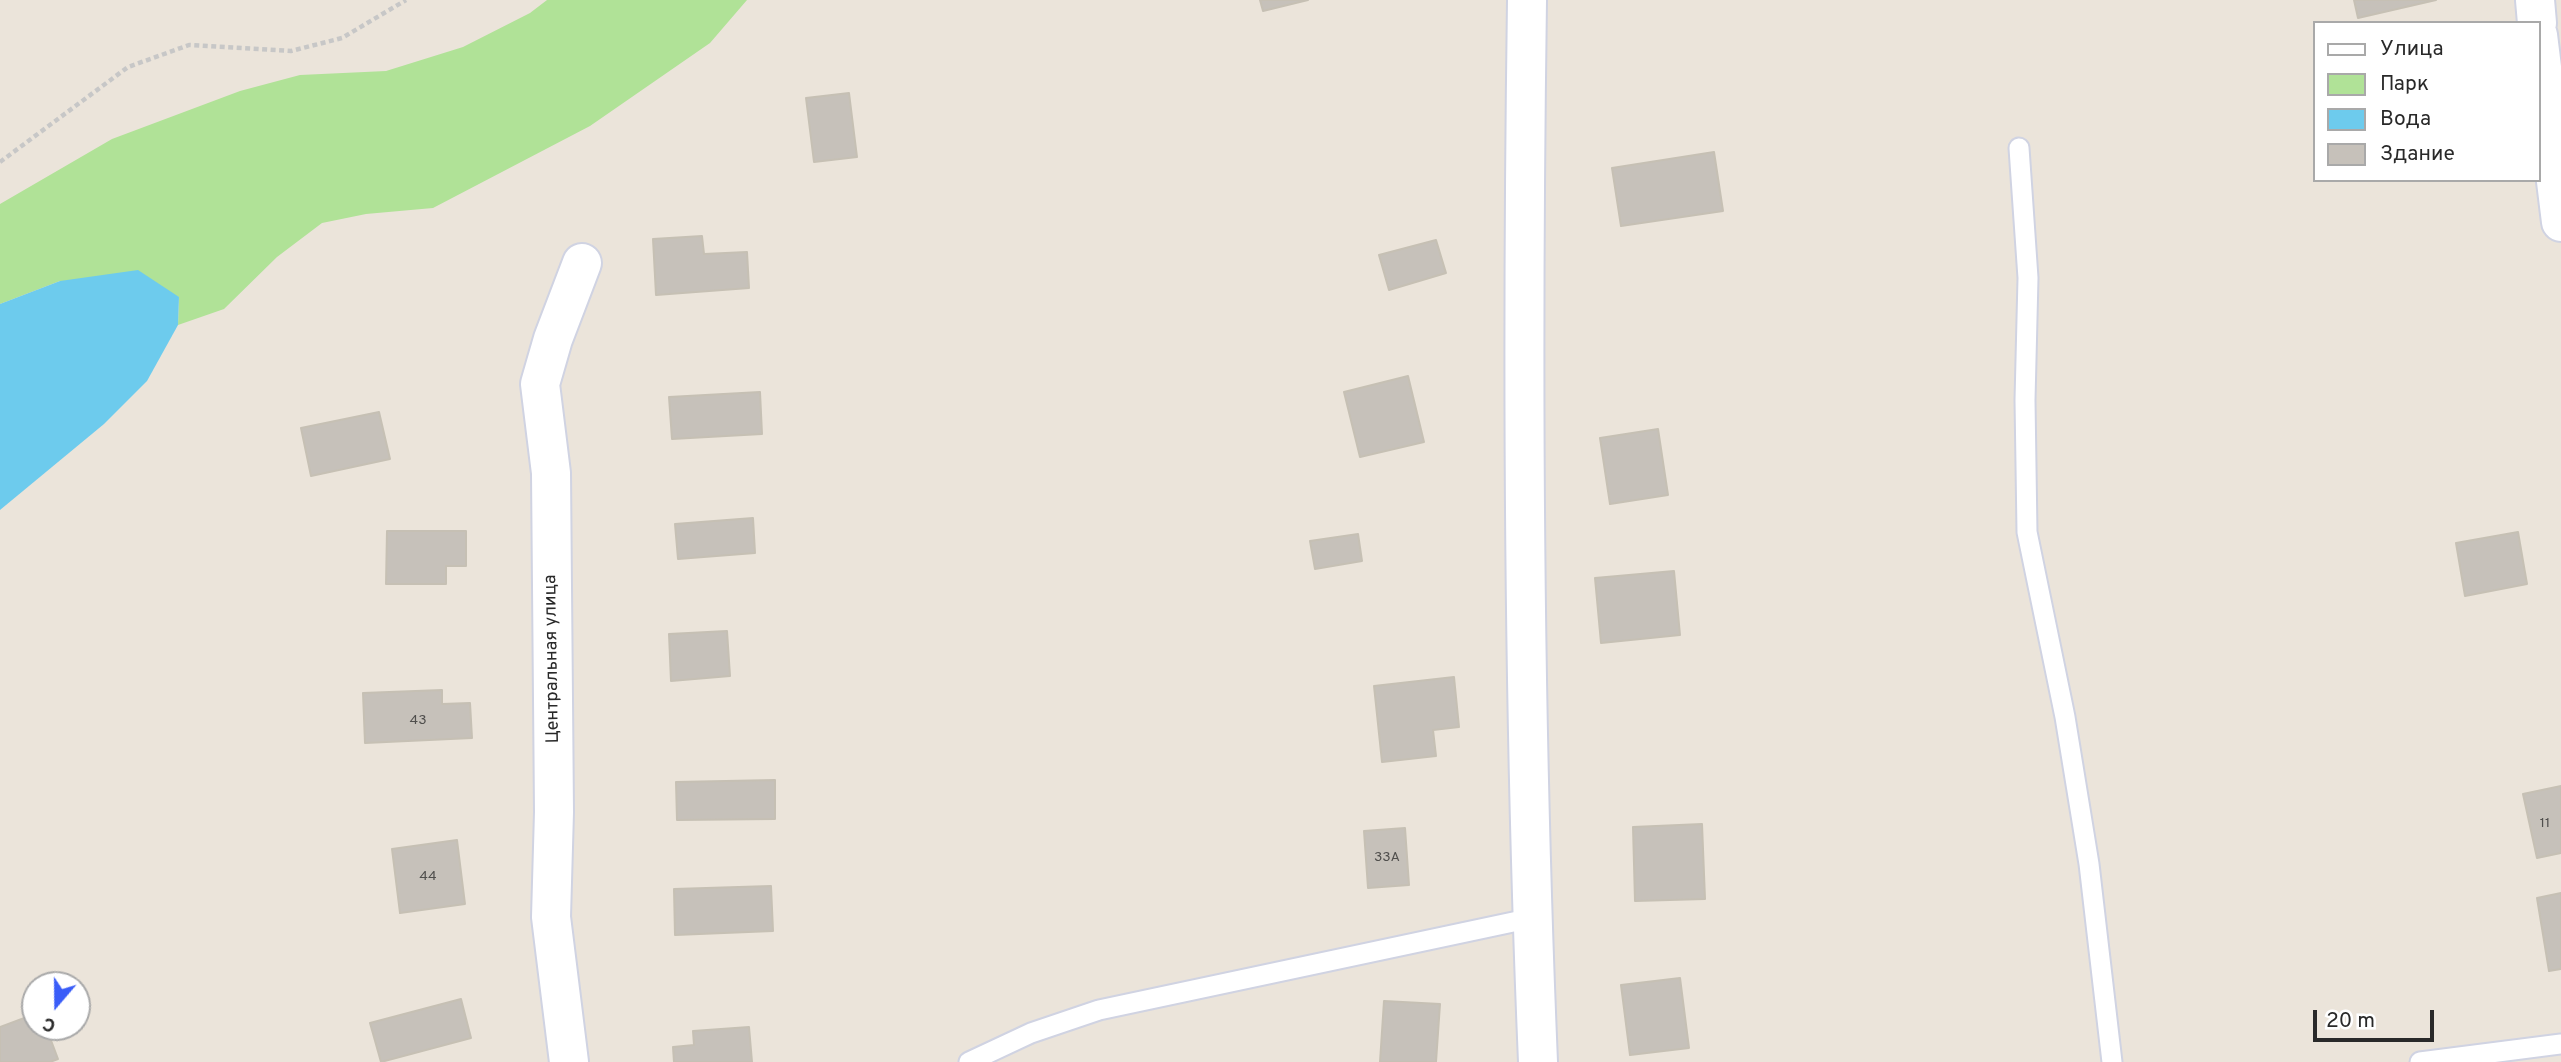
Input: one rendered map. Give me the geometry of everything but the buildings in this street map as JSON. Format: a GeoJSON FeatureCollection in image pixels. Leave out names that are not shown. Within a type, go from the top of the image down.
{"type":"FeatureCollection","features":[{"type":"Feature","properties":{"kind":"street"},"geometry":{"type":"LineString","coordinates":[[1527,0],[1522,317],[1532,918],[1538,1062]]}},
{"type":"Feature","properties":{"kind":"street"},"geometry":{"type":"LineString","coordinates":[[2535,0],[2537,21]]}},
{"type":"Feature","properties":{"kind":"street"},"geometry":{"type":"LineString","coordinates":[[2540,51],[2561,222]]}},
{"type":"Feature","properties":{"kind":"street","name":"Центральная улица"},"geometry":{"type":"LineString","coordinates":[[569,1062],[551,917],[554,812],[551,472],[540,384],[553,339],[582,262]]}},
{"type":"Feature","properties":{"kind":"lane"},"geometry":{"type":"LineString","coordinates":[[2020,148],[2028,278],[2025,400],[2027,532],[2065,717],[2087,850],[2112,1062]]}},
{"type":"Feature","properties":{"kind":"lane"},"geometry":{"type":"LineString","coordinates":[[968,1062],[1031,1034],[1099,1010],[1532,918]]}},
{"type":"Feature","properties":{"kind":"lane"},"geometry":{"type":"LineString","coordinates":[[2420,1062],[2561,1044]]}},
{"type":"Feature","properties":{"kind":"path"},"geometry":{"type":"LineString","coordinates":[[0,162],[128,66],[190,45],[291,51],[342,38],[406,0]]}},
{"type":"Feature","properties":{"kind":"green space"},"geometry":{"type":"Polygon","coordinates":[[[547,0],[747,0],[710,43],[590,126],[433,208],[366,214],[322,223],[277,257],[224,309],[178,325],[179,297],[60,281],[0,304],[0,204],[112,139],[240,91],[300,75],[386,71],[463,47],[530,13],[547,0]]]}},
{"type":"Feature","properties":{"kind":"water"},"geometry":{"type":"Polygon","coordinates":[[[138,270],[179,297],[178,325],[147,381],[104,424],[0,510],[0,304],[60,281],[138,270]]]}}]}
